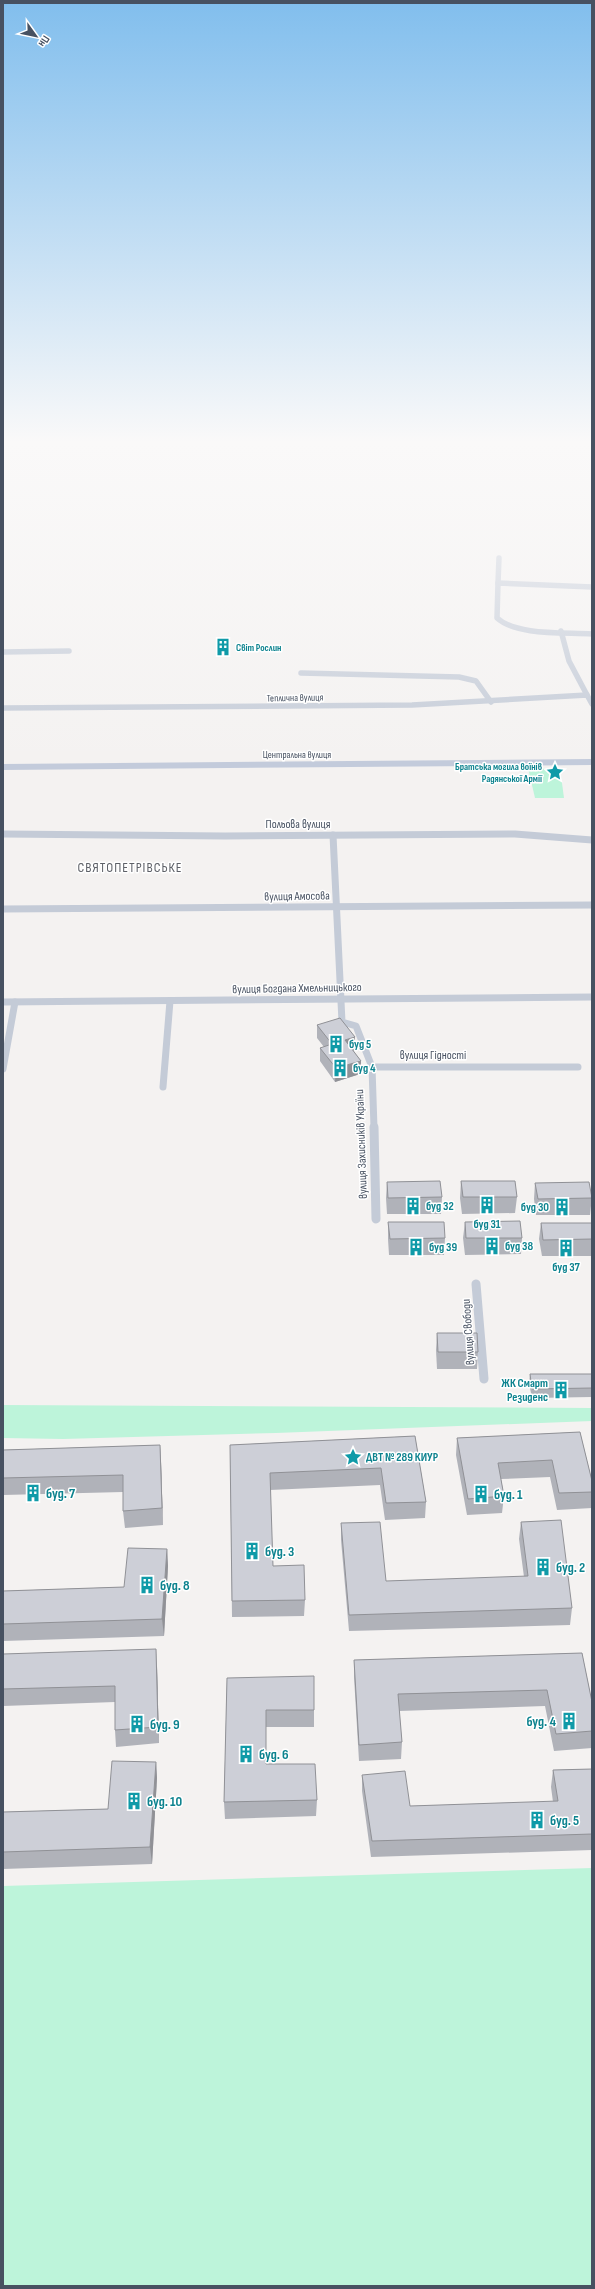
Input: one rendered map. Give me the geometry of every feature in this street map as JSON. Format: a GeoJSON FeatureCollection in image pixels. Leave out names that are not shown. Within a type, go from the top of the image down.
{"type":"FeatureCollection","features":[{"type":"Feature","properties":{"kind":"main road","name":"Центральна вулиця"},"geometry":{"type":"LineString","coordinates":[[3,767],[592,762]]}},
{"type":"Feature","properties":{"kind":"street"},"geometry":{"type":"LineString","coordinates":[[499,558],[497,618],[502,624],[517,628],[592,634]]}},
{"type":"Feature","properties":{"kind":"street"},"geometry":{"type":"LineString","coordinates":[[498,584],[592,588]]}},
{"type":"Feature","properties":{"kind":"street"},"geometry":{"type":"LineString","coordinates":[[561,631],[569,661],[592,704]]}},
{"type":"Feature","properties":{"kind":"street"},"geometry":{"type":"LineString","coordinates":[[3,652],[69,651]]}},
{"type":"Feature","properties":{"kind":"street"},"geometry":{"type":"LineString","coordinates":[[301,673],[459,677],[476,681],[491,702]]}},
{"type":"Feature","properties":{"kind":"street","name":"Теплична вулиця"},"geometry":{"type":"LineString","coordinates":[[3,708],[389,706],[491,702],[587,695]]}},
{"type":"Feature","properties":{"kind":"street","name":"Польова вулиця"},"geometry":{"type":"LineString","coordinates":[[3,834],[515,834],[592,840]]}},
{"type":"Feature","properties":{"kind":"street"},"geometry":{"type":"LineString","coordinates":[[333,835],[342,1022],[356,1026],[372,1067]]}},
{"type":"Feature","properties":{"kind":"street","name":"вулиця Амосова"},"geometry":{"type":"LineString","coordinates":[[3,909],[592,905]]}},
{"type":"Feature","properties":{"kind":"street","name":"вулиця Богдана Хмельницького"},"geometry":{"type":"LineString","coordinates":[[3,1002],[592,997]]}},
{"type":"Feature","properties":{"kind":"street"},"geometry":{"type":"LineString","coordinates":[[163,1087],[170,1001]]}},
{"type":"Feature","properties":{"kind":"street"},"geometry":{"type":"LineString","coordinates":[[3,1069],[15,1002]]}},
{"type":"Feature","properties":{"kind":"street","name":"вулиця Гідності"},"geometry":{"type":"LineString","coordinates":[[372,1067],[578,1067]]}},
{"type":"Feature","properties":{"kind":"street","name":"вулиця Захисників України"},"geometry":{"type":"LineString","coordinates":[[372,1067],[376,1219]]}},
{"type":"Feature","properties":{"kind":"street","name":"вулиця Свободи"},"geometry":{"type":"LineString","coordinates":[[476,1284],[484,1379]]}},
{"type":"Feature","properties":{"kind":"green space"},"geometry":{"type":"Polygon","coordinates":[[[528,768],[560,768],[564,798],[535,798],[528,768]]]}},
{"type":"Feature","properties":{"kind":"green space"},"geometry":{"type":"Polygon","coordinates":[[[3,1405],[592,1408],[592,1421],[276,1433],[63,1439],[3,1438],[3,1405]]]}},
{"type":"Feature","properties":{"kind":"green space"},"geometry":{"type":"Polygon","coordinates":[[[592,1868],[592,2286],[3,2286],[3,1886],[592,1868]]]}},
{"type":"Feature","properties":{"kind":"building"},"geometry":{"type":"Polygon","coordinates":[[[340,1018],[355,1037],[345,1040],[361,1061],[336,1068],[320,1048],[332,1044],[317,1025],[340,1018]]]}},
{"type":"Feature","properties":{"kind":"building"},"geometry":{"type":"Polygon","coordinates":[[[440,1181],[442,1197],[388,1198],[387,1182],[440,1181]]]}},
{"type":"Feature","properties":{"kind":"building"},"geometry":{"type":"Polygon","coordinates":[[[461,1181],[515,1181],[517,1197],[463,1197],[461,1181]]]}},
{"type":"Feature","properties":{"kind":"building"},"geometry":{"type":"Polygon","coordinates":[[[589,1182],[592,1198],[538,1199],[535,1183],[589,1182]]]}},
{"type":"Feature","properties":{"kind":"building"},"geometry":{"type":"Polygon","coordinates":[[[520,1221],[522,1238],[466,1238],[465,1222],[520,1221]]]}},
{"type":"Feature","properties":{"kind":"building"},"geometry":{"type":"Polygon","coordinates":[[[388,1222],[444,1222],[445,1238],[390,1239],[388,1222]]]}},
{"type":"Feature","properties":{"kind":"building"},"geometry":{"type":"Polygon","coordinates":[[[541,1223],[592,1223],[592,1239],[543,1240],[541,1223]]]}},
{"type":"Feature","properties":{"kind":"building"},"geometry":{"type":"Polygon","coordinates":[[[437,1333],[477,1333],[478,1352],[438,1352],[437,1333]]]}},
{"type":"Feature","properties":{"kind":"building"},"geometry":{"type":"Polygon","coordinates":[[[530,1374],[592,1374],[592,1388],[532,1389],[530,1374]]]}},
{"type":"Feature","properties":{"kind":"building"},"geometry":{"type":"Polygon","coordinates":[[[580,1432],[592,1481],[592,1492],[559,1493],[552,1460],[498,1463],[504,1496],[468,1499],[457,1438],[580,1432]]]}},
{"type":"Feature","properties":{"kind":"building","name":"буд. 3"},"geometry":{"type":"Polygon","coordinates":[[[415,1436],[426,1502],[386,1503],[381,1468],[270,1473],[273,1566],[304,1565],[305,1600],[232,1601],[230,1445],[415,1436]]]}},
{"type":"Feature","properties":{"kind":"building"},"geometry":{"type":"Polygon","coordinates":[[[160,1445],[162,1508],[123,1511],[123,1475],[3,1478],[3,1450],[160,1445]]]}},
{"type":"Feature","properties":{"kind":"building","name":"буд. 2"},"geometry":{"type":"Polygon","coordinates":[[[561,1520],[572,1608],[349,1615],[341,1523],[380,1522],[386,1581],[528,1576],[521,1522],[561,1520]]]}},
{"type":"Feature","properties":{"kind":"building"},"geometry":{"type":"Polygon","coordinates":[[[128,1548],[167,1549],[162,1619],[3,1624],[3,1591],[124,1587],[128,1548]]]}},
{"type":"Feature","properties":{"kind":"building","name":"буд. 9"},"geometry":{"type":"Polygon","coordinates":[[[156,1649],[158,1727],[115,1730],[115,1686],[3,1689],[3,1654],[156,1649]]]}},
{"type":"Feature","properties":{"kind":"building","name":"буд. 4"},"geometry":{"type":"Polygon","coordinates":[[[582,1653],[592,1702],[592,1731],[556,1734],[547,1690],[398,1694],[402,1742],[359,1745],[354,1660],[582,1653]]]}},
{"type":"Feature","properties":{"kind":"building","name":"буд. 6"},"geometry":{"type":"Polygon","coordinates":[[[314,1676],[314,1710],[266,1710],[266,1764],[315,1764],[317,1800],[224,1802],[227,1678],[314,1676]]]}},
{"type":"Feature","properties":{"kind":"building","name":"буд. 10"},"geometry":{"type":"Polygon","coordinates":[[[112,1761],[156,1762],[150,1847],[3,1852],[3,1812],[108,1809],[112,1761]]]}},
{"type":"Feature","properties":{"kind":"building","name":"буд. 5"},"geometry":{"type":"Polygon","coordinates":[[[592,1769],[592,1834],[372,1841],[362,1775],[405,1771],[410,1806],[558,1801],[553,1770],[592,1769]]]}},
{"type":"Feature","properties":{"kind":"place","name":"Світ Рослин"},"geometry":{"type":"Point","coordinates":[223,647]}},
{"type":"Feature","properties":{"kind":"place","name":"Братська могила воїнів Радянської Армії"},"geometry":{"type":"Point","coordinates":[555,772]}},
{"type":"Feature","properties":{"kind":"place","name":"буд 5"},"geometry":{"type":"Point","coordinates":[336,1044]}},
{"type":"Feature","properties":{"kind":"place","name":"буд 4"},"geometry":{"type":"Point","coordinates":[340,1068]}},
{"type":"Feature","properties":{"kind":"place","name":"буд 31"},"geometry":{"type":"Point","coordinates":[487,1205]}},
{"type":"Feature","properties":{"kind":"place","name":"буд 32"},"geometry":{"type":"Point","coordinates":[413,1206]}},
{"type":"Feature","properties":{"kind":"place","name":"буд 30"},"geometry":{"type":"Point","coordinates":[562,1207]}},
{"type":"Feature","properties":{"kind":"place","name":"буд 38"},"geometry":{"type":"Point","coordinates":[492,1246]}},
{"type":"Feature","properties":{"kind":"place","name":"буд 39"},"geometry":{"type":"Point","coordinates":[416,1247]}},
{"type":"Feature","properties":{"kind":"place","name":"буд 37"},"geometry":{"type":"Point","coordinates":[566,1248]}},
{"type":"Feature","properties":{"kind":"place","name":"ЖК Смарт Резиденс"},"geometry":{"type":"Point","coordinates":[561,1390]}},
{"type":"Feature","properties":{"kind":"place","name":"ДВТ № 289 КИУР"},"geometry":{"type":"Point","coordinates":[353,1457]}},
{"type":"Feature","properties":{"kind":"place","name":"буд. 7"},"geometry":{"type":"Point","coordinates":[33,1493]}},
{"type":"Feature","properties":{"kind":"place","name":"буд. 1"},"geometry":{"type":"Point","coordinates":[481,1494]}},
{"type":"Feature","properties":{"kind":"place","name":"буд. 3"},"geometry":{"type":"Point","coordinates":[252,1551]}},
{"type":"Feature","properties":{"kind":"place","name":"буд. 2"},"geometry":{"type":"Point","coordinates":[543,1567]}},
{"type":"Feature","properties":{"kind":"place","name":"буд. 8"},"geometry":{"type":"Point","coordinates":[147,1585]}},
{"type":"Feature","properties":{"kind":"place","name":"буд. 4"},"geometry":{"type":"Point","coordinates":[569,1721]}},
{"type":"Feature","properties":{"kind":"place","name":"буд. 9"},"geometry":{"type":"Point","coordinates":[137,1724]}},
{"type":"Feature","properties":{"kind":"place","name":"буд. 6"},"geometry":{"type":"Point","coordinates":[246,1754]}},
{"type":"Feature","properties":{"kind":"place","name":"буд. 10"},"geometry":{"type":"Point","coordinates":[134,1801]}},
{"type":"Feature","properties":{"kind":"place","name":"буд. 5"},"geometry":{"type":"Point","coordinates":[537,1820]}},
{"type":"Feature","properties":{"kind":"district","name":"СВЯТОПЕТРІВСЬКЕ"},"geometry":{"type":"Point","coordinates":[130,867]}}]}
